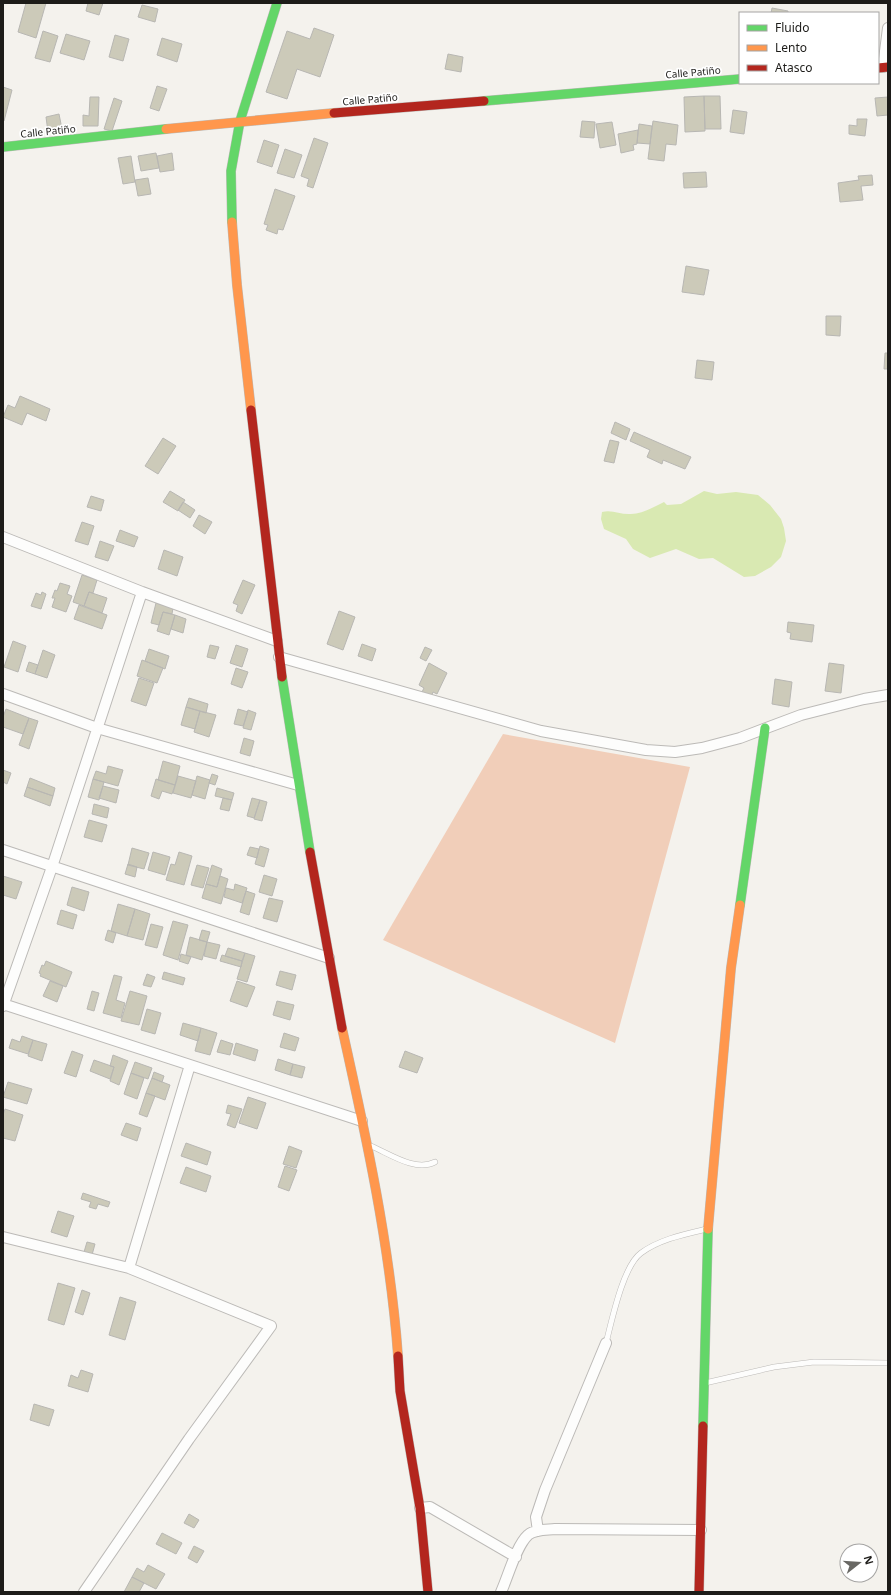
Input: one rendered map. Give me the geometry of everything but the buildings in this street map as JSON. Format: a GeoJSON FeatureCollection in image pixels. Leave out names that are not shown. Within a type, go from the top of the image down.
{"type":"FeatureCollection","features":[{"type":"Feature","properties":{"kind":"street"},"geometry":{"type":"LineString","coordinates":[[277,3],[240,121],[231,171],[232,226],[237,285],[279,657],[298,786],[328,958],[340,1024],[368,1145],[394,1302],[400,1391],[420,1508],[428,1592]]}},
{"type":"Feature","properties":{"kind":"street"},"geometry":{"type":"LineString","coordinates":[[883,67],[888,28]]}},
{"type":"Feature","properties":{"kind":"street","name":"Calle Patiño"},"geometry":{"type":"LineString","coordinates":[[3,147],[240,121],[739,79]]}},
{"type":"Feature","properties":{"kind":"street"},"geometry":{"type":"LineString","coordinates":[[3,537],[142,592],[277,640]]}},
{"type":"Feature","properties":{"kind":"street"},"geometry":{"type":"LineString","coordinates":[[142,592],[52,867],[3,1005],[362,1121]]}},
{"type":"Feature","properties":{"kind":"street"},"geometry":{"type":"LineString","coordinates":[[279,657],[541,731],[646,750],[674,752],[702,748],[740,738],[801,714],[864,699],[888,695]]}},
{"type":"Feature","properties":{"kind":"street"},"geometry":{"type":"LineString","coordinates":[[3,694],[97,728],[298,786]]}},
{"type":"Feature","properties":{"kind":"street"},"geometry":{"type":"LineString","coordinates":[[699,1592],[708,1229],[731,968],[765,728]]}},
{"type":"Feature","properties":{"kind":"street"},"geometry":{"type":"LineString","coordinates":[[3,850],[328,958]]}},
{"type":"Feature","properties":{"kind":"street"},"geometry":{"type":"LineString","coordinates":[[129,1268],[190,1065]]}},
{"type":"Feature","properties":{"kind":"street"},"geometry":{"type":"LineString","coordinates":[[3,1237],[129,1268],[271,1326],[189,1439],[84,1592]]}},
{"type":"Feature","properties":{"kind":"street"},"geometry":{"type":"LineString","coordinates":[[538,1531],[536,1518],[545,1490],[606,1343]]}},
{"type":"Feature","properties":{"kind":"street"},"geometry":{"type":"LineString","coordinates":[[420,1508],[430,1507],[516,1557]]}},
{"type":"Feature","properties":{"kind":"street"},"geometry":{"type":"LineString","coordinates":[[501,1592],[522,1544],[528,1535],[538,1531],[555,1529],[701,1530]]}},
{"type":"Feature","properties":{"kind":"lane"},"geometry":{"type":"LineString","coordinates":[[368,1145],[414,1165],[428,1166],[435,1162]]}},
{"type":"Feature","properties":{"kind":"lane"},"geometry":{"type":"LineString","coordinates":[[606,1343],[626,1274],[641,1253],[668,1239],[708,1229]]}},
{"type":"Feature","properties":{"kind":"lane"},"geometry":{"type":"LineString","coordinates":[[705,1383],[774,1367],[814,1362],[888,1363]]}},
{"type":"Feature","properties":{"kind":"shaded area"},"geometry":{"type":"Polygon","coordinates":[[[704,491],[717,494],[736,492],[758,495],[770,505],[781,519],[784,528],[786,541],[781,557],[771,567],[755,576],[744,577],[713,558],[699,559],[676,549],[650,558],[633,549],[626,539],[604,529],[601,519],[602,512],[609,511],[635,514],[648,510],[664,502],[667,505],[681,504],[704,491]]]}},
{"type":"Feature","properties":{"kind":"shaded area"},"geometry":{"type":"Polygon","coordinates":[[[503,734],[690,767],[615,1043],[383,940],[503,734]]]}},
{"type":"Feature","properties":{"kind":"traffic: fast"},"geometry":{"type":"LineString","coordinates":[[232,222],[231,171],[240,121],[277,3]]}},
{"type":"Feature","properties":{"kind":"traffic: fast"},"geometry":{"type":"LineString","coordinates":[[484,101],[739,79]]}},
{"type":"Feature","properties":{"kind":"traffic: fast"},"geometry":{"type":"LineString","coordinates":[[3,147],[166,129]]}},
{"type":"Feature","properties":{"kind":"traffic: fast"},"geometry":{"type":"LineString","coordinates":[[282,677],[310,852]]}},
{"type":"Feature","properties":{"kind":"traffic: fast"},"geometry":{"type":"LineString","coordinates":[[740,905],[765,728]]}},
{"type":"Feature","properties":{"kind":"traffic: fast"},"geometry":{"type":"LineString","coordinates":[[703,1426],[708,1229]]}},
{"type":"Feature","properties":{"kind":"traffic: slow"},"geometry":{"type":"LineString","coordinates":[[166,129],[334,113]]}},
{"type":"Feature","properties":{"kind":"traffic: slow"},"geometry":{"type":"LineString","coordinates":[[232,222],[237,285],[251,410]]}},
{"type":"Feature","properties":{"kind":"traffic: slow"},"geometry":{"type":"LineString","coordinates":[[708,1229],[731,968],[740,905]]}},
{"type":"Feature","properties":{"kind":"traffic: slow"},"geometry":{"type":"LineString","coordinates":[[342,1028],[376,1191],[389,1273],[398,1356]]}},
{"type":"Feature","properties":{"kind":"traffic: jam"},"geometry":{"type":"LineString","coordinates":[[879,68],[888,67]]}},
{"type":"Feature","properties":{"kind":"traffic: jam"},"geometry":{"type":"LineString","coordinates":[[334,113],[484,101]]}},
{"type":"Feature","properties":{"kind":"traffic: jam"},"geometry":{"type":"LineString","coordinates":[[251,410],[282,677]]}},
{"type":"Feature","properties":{"kind":"traffic: jam"},"geometry":{"type":"LineString","coordinates":[[310,852],[342,1028]]}},
{"type":"Feature","properties":{"kind":"traffic: jam"},"geometry":{"type":"LineString","coordinates":[[398,1356],[400,1391],[420,1508],[428,1592]]}},
{"type":"Feature","properties":{"kind":"traffic: jam"},"geometry":{"type":"LineString","coordinates":[[699,1592],[703,1426]]}}]}
